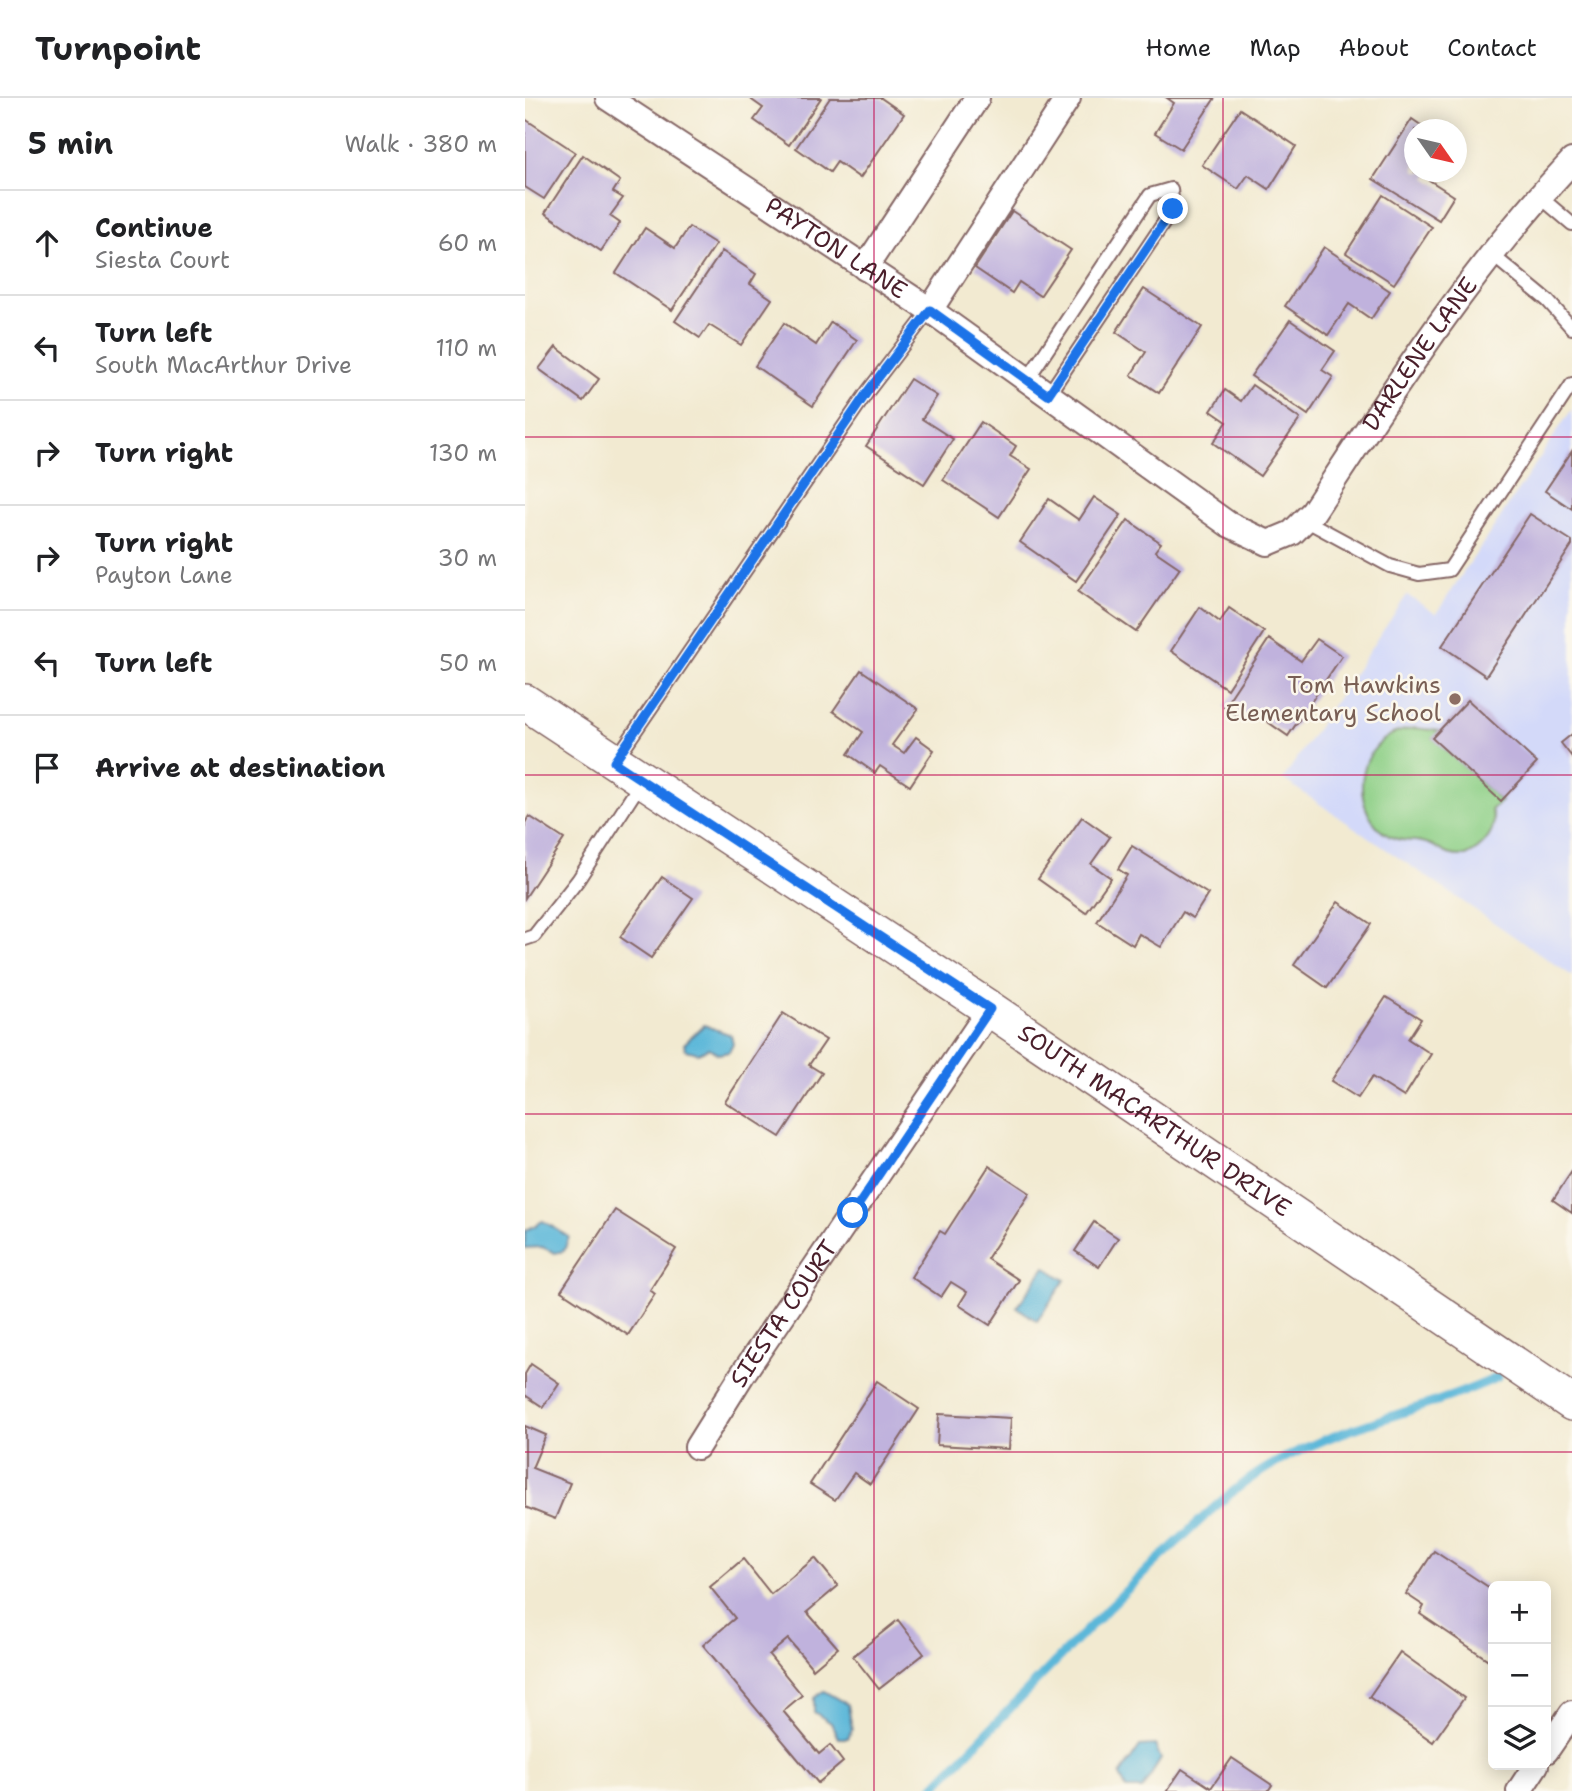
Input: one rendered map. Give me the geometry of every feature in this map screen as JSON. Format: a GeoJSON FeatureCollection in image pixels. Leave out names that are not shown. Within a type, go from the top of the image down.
{"type":"FeatureCollection","features":[{"type":"Feature","properties":{"kind":"street","name":"PAYTON LANE"},"geometry":{"type":"LineString","coordinates":[[608,98],[930,310],[1228,524],[1268,543]]}},
{"type":"Feature","properties":{"kind":"street"},"geometry":{"type":"LineString","coordinates":[[865,268],[977,98]]}},
{"type":"Feature","properties":{"kind":"street"},"geometry":{"type":"LineString","coordinates":[[930,310],[1068,98]]}},
{"type":"Feature","properties":{"kind":"street","name":"DARLENE LANE"},"geometry":{"type":"LineString","coordinates":[[1268,543],[1292,533],[1305,520],[1490,253],[1572,161]]}},
{"type":"Feature","properties":{"kind":"street","name":"SOUTH MACARTHUR DRIVE"},"geometry":{"type":"LineString","coordinates":[[525,702],[990,1009],[1572,1403]]}},
{"type":"Feature","properties":{"kind":"street","name":"SIESTA COURT"},"geometry":{"type":"LineString","coordinates":[[697,1447],[742,1375],[990,1009]]}},
{"type":"Feature","properties":{"kind":"street"},"geometry":{"type":"LineString","coordinates":[[1551,1744],[1572,1713]]}},
{"type":"Feature","properties":{"kind":"street"},"geometry":{"type":"LineString","coordinates":[[1518,1791],[1533,1770]]}},
{"type":"Feature","properties":{"kind":"lane"},"geometry":{"type":"LineString","coordinates":[[1027,380],[1150,195],[1171,189],[1173,209],[1048,395]]}},
{"type":"Feature","properties":{"kind":"lane"},"geometry":{"type":"LineString","coordinates":[[1539,196],[1572,224]]}},
{"type":"Feature","properties":{"kind":"lane"},"geometry":{"type":"LineString","coordinates":[[1490,253],[1559,312],[1572,328]]}},
{"type":"Feature","properties":{"kind":"lane"},"geometry":{"type":"LineString","coordinates":[[614,762],[868,391],[930,310]]}},
{"type":"Feature","properties":{"kind":"lane"},"geometry":{"type":"LineString","coordinates":[[1305,520],[1389,566],[1419,575],[1449,570],[1572,384]]}},
{"type":"Feature","properties":{"kind":"lane"},"geometry":{"type":"LineString","coordinates":[[525,939],[534,936],[578,880],[642,781]]}},
{"type":"Feature","properties":{"kind":"shaded area","name":"Tom Hawkins Elementary School"},"geometry":{"type":"Polygon","coordinates":[[[1572,409],[1572,976],[1283,779],[1407,595],[1436,614],[1572,409]]]}},
{"type":"Feature","properties":{"kind":"green space"},"geometry":{"type":"Polygon","coordinates":[[[1415,728],[1440,731],[1433,738],[1501,801],[1491,810],[1493,824],[1488,838],[1466,856],[1447,853],[1426,843],[1389,836],[1377,826],[1369,814],[1362,786],[1369,758],[1377,746],[1389,736],[1415,728]]]}},
{"type":"Feature","properties":{"kind":"water"},"geometry":{"type":"Polygon","coordinates":[[[704,1025],[731,1035],[733,1044],[729,1052],[718,1054],[709,1048],[698,1053],[686,1050],[684,1044],[704,1025]]]}},
{"type":"Feature","properties":{"kind":"water"},"geometry":{"type":"Polygon","coordinates":[[[543,1221],[569,1237],[564,1251],[555,1253],[542,1247],[525,1248],[525,1231],[543,1221]]]}},
{"type":"Feature","properties":{"kind":"water"},"geometry":{"type":"Polygon","coordinates":[[[1045,1267],[1065,1280],[1037,1321],[1017,1307],[1045,1267]]]}},
{"type":"Feature","properties":{"kind":"water"},"geometry":{"type":"Polygon","coordinates":[[[824,1691],[848,1705],[852,1729],[848,1738],[838,1738],[831,1723],[814,1712],[814,1698],[824,1691]]]}},
{"type":"Feature","properties":{"kind":"water"},"geometry":{"type":"Polygon","coordinates":[[[1155,1745],[1161,1759],[1142,1789],[1126,1789],[1120,1775],[1140,1746],[1155,1745]]]}},
{"type":"Feature","properties":{"kind":"building"},"geometry":{"type":"Polygon","coordinates":[[[749,98],[821,98],[789,145],[754,120],[763,108],[749,98]]]}},
{"type":"Feature","properties":{"kind":"building"},"geometry":{"type":"Polygon","coordinates":[[[830,98],[881,98],[904,114],[860,178],[837,162],[830,172],[796,148],[830,98]]]}},
{"type":"Feature","properties":{"kind":"building"},"geometry":{"type":"Polygon","coordinates":[[[1167,98],[1215,98],[1181,149],[1155,133],[1174,103],[1167,98]]]}},
{"type":"Feature","properties":{"kind":"building"},"geometry":{"type":"Polygon","coordinates":[[[1240,109],[1296,146],[1269,189],[1248,175],[1238,189],[1202,165],[1240,109]]]}},
{"type":"Feature","properties":{"kind":"building"},"geometry":{"type":"Polygon","coordinates":[[[525,119],[575,152],[544,199],[525,187],[525,119]]]}},
{"type":"Feature","properties":{"kind":"building"},"geometry":{"type":"Polygon","coordinates":[[[1404,131],[1404,182],[1432,182],[1454,196],[1439,220],[1373,179],[1404,131]]]}},
{"type":"Feature","properties":{"kind":"building"},"geometry":{"type":"Polygon","coordinates":[[[583,155],[620,181],[613,192],[623,198],[610,216],[620,223],[601,251],[545,213],[583,155]]]}},
{"type":"Feature","properties":{"kind":"building"},"geometry":{"type":"Polygon","coordinates":[[[1383,195],[1432,227],[1394,284],[1346,253],[1383,195]]]}},
{"type":"Feature","properties":{"kind":"building"},"geometry":{"type":"Polygon","coordinates":[[[1012,211],[1071,250],[1040,296],[1019,282],[1012,293],[975,268],[1012,211]]]}},
{"type":"Feature","properties":{"kind":"building"},"geometry":{"type":"Polygon","coordinates":[[[689,227],[716,244],[672,310],[616,273],[645,228],[675,248],[689,227]]]}},
{"type":"Feature","properties":{"kind":"building"},"geometry":{"type":"Polygon","coordinates":[[[1324,247],[1390,291],[1371,319],[1349,304],[1328,335],[1285,306],[1324,247]]]}},
{"type":"Feature","properties":{"kind":"building"},"geometry":{"type":"Polygon","coordinates":[[[722,251],[756,274],[750,284],[772,299],[741,345],[709,325],[700,338],[675,321],[722,251]]]}},
{"type":"Feature","properties":{"kind":"building"},"geometry":{"type":"Polygon","coordinates":[[[1144,289],[1202,327],[1159,393],[1131,375],[1146,352],[1116,332],[1144,289]]]}},
{"type":"Feature","properties":{"kind":"building"},"geometry":{"type":"Polygon","coordinates":[[[1290,320],[1335,351],[1322,370],[1333,377],[1308,415],[1251,376],[1290,320]]]}},
{"type":"Feature","properties":{"kind":"building"},"geometry":{"type":"Polygon","coordinates":[[[831,322],[857,340],[813,406],[755,366],[784,323],[816,345],[831,322]]]}},
{"type":"Feature","properties":{"kind":"building"},"geometry":{"type":"Polygon","coordinates":[[[556,347],[599,379],[583,401],[539,369],[556,347]]]}},
{"type":"Feature","properties":{"kind":"building"},"geometry":{"type":"Polygon","coordinates":[[[910,379],[937,396],[922,419],[953,439],[924,484],[866,446],[910,379]]]}},
{"type":"Feature","properties":{"kind":"building"},"geometry":{"type":"Polygon","coordinates":[[[1252,385],[1300,419],[1260,476],[1213,443],[1227,422],[1211,411],[1225,390],[1241,401],[1252,385]]]}},
{"type":"Feature","properties":{"kind":"building"},"geometry":{"type":"Polygon","coordinates":[[[981,422],[1016,446],[1010,456],[1031,469],[999,517],[943,480],[981,422]]]}},
{"type":"Feature","properties":{"kind":"building"},"geometry":{"type":"Polygon","coordinates":[[[1572,451],[1572,509],[1545,491],[1572,451]]]}},
{"type":"Feature","properties":{"kind":"building"},"geometry":{"type":"Polygon","coordinates":[[[1094,497],[1121,515],[1076,581],[1020,542],[1049,499],[1079,520],[1094,497]]]}},
{"type":"Feature","properties":{"kind":"building"},"geometry":{"type":"Polygon","coordinates":[[[1530,514],[1572,541],[1572,545],[1486,676],[1442,646],[1530,514]]]}},
{"type":"Feature","properties":{"kind":"building"},"geometry":{"type":"Polygon","coordinates":[[[1128,520],[1161,543],[1155,551],[1180,568],[1136,632],[1078,592],[1128,520]]]}},
{"type":"Feature","properties":{"kind":"building"},"geometry":{"type":"Polygon","coordinates":[[[1200,607],[1220,622],[1229,608],[1264,632],[1227,689],[1171,651],[1200,607]]]}},
{"type":"Feature","properties":{"kind":"building"},"geometry":{"type":"Polygon","coordinates":[[[1269,639],[1301,661],[1317,639],[1342,656],[1288,736],[1252,711],[1246,722],[1224,707],[1269,639]]]}},
{"type":"Feature","properties":{"kind":"building"},"geometry":{"type":"Polygon","coordinates":[[[861,670],[918,709],[892,745],[904,753],[916,737],[934,750],[910,786],[880,766],[875,773],[848,754],[863,732],[833,711],[861,670]]]}},
{"type":"Feature","properties":{"kind":"building"},"geometry":{"type":"Polygon","coordinates":[[[1468,700],[1537,763],[1501,801],[1432,738],[1468,700]]]}},
{"type":"Feature","properties":{"kind":"building"},"geometry":{"type":"Polygon","coordinates":[[[1572,734],[1572,757],[1561,743],[1572,734]]]}},
{"type":"Feature","properties":{"kind":"building"},"geometry":{"type":"Polygon","coordinates":[[[529,816],[564,839],[525,898],[525,823],[529,816]]]}},
{"type":"Feature","properties":{"kind":"building"},"geometry":{"type":"Polygon","coordinates":[[[1082,817],[1110,837],[1091,864],[1111,878],[1086,913],[1038,879],[1082,817]]]}},
{"type":"Feature","properties":{"kind":"building"},"geometry":{"type":"Polygon","coordinates":[[[1132,846],[1208,894],[1193,918],[1183,912],[1161,947],[1139,934],[1133,945],[1097,922],[1127,875],[1118,869],[1132,846]]]}},
{"type":"Feature","properties":{"kind":"building"},"geometry":{"type":"Polygon","coordinates":[[[662,877],[693,898],[651,958],[620,937],[662,877]]]}},
{"type":"Feature","properties":{"kind":"building"},"geometry":{"type":"Polygon","coordinates":[[[1338,902],[1371,924],[1327,988],[1294,965],[1338,902]]]}},
{"type":"Feature","properties":{"kind":"building"},"geometry":{"type":"Polygon","coordinates":[[[1386,997],[1421,1019],[1408,1039],[1431,1054],[1404,1097],[1372,1077],[1358,1098],[1331,1081],[1386,997]]]}},
{"type":"Feature","properties":{"kind":"building"},"geometry":{"type":"Polygon","coordinates":[[[783,1013],[826,1040],[809,1065],[822,1073],[780,1137],[725,1102],[783,1013]]]}},
{"type":"Feature","properties":{"kind":"building"},"geometry":{"type":"Polygon","coordinates":[[[989,1166],[1030,1193],[987,1259],[1019,1280],[990,1325],[959,1305],[967,1292],[951,1282],[941,1297],[911,1277],[940,1231],[945,1234],[989,1166]]]}},
{"type":"Feature","properties":{"kind":"building"},"geometry":{"type":"Polygon","coordinates":[[[1572,1171],[1572,1213],[1553,1200],[1572,1171]]]}},
{"type":"Feature","properties":{"kind":"building"},"geometry":{"type":"Polygon","coordinates":[[[615,1210],[676,1249],[650,1290],[655,1294],[628,1335],[561,1291],[615,1210]]]}},
{"type":"Feature","properties":{"kind":"building"},"geometry":{"type":"Polygon","coordinates":[[[1094,1222],[1118,1238],[1099,1267],[1075,1251],[1094,1222]]]}},
{"type":"Feature","properties":{"kind":"building"},"geometry":{"type":"Polygon","coordinates":[[[531,1364],[559,1383],[543,1407],[525,1395],[525,1374],[531,1364]]]}},
{"type":"Feature","properties":{"kind":"building"},"geometry":{"type":"Polygon","coordinates":[[[877,1381],[919,1409],[870,1484],[854,1473],[835,1500],[810,1484],[877,1381]]]}},
{"type":"Feature","properties":{"kind":"building"},"geometry":{"type":"Polygon","coordinates":[[[939,1414],[1011,1418],[1009,1449],[937,1445],[939,1414]]]}},
{"type":"Feature","properties":{"kind":"building"},"geometry":{"type":"Polygon","coordinates":[[[525,1426],[546,1435],[532,1468],[570,1483],[555,1519],[525,1507],[525,1426]]]}},
{"type":"Feature","properties":{"kind":"building"},"geometry":{"type":"Polygon","coordinates":[[[1434,1551],[1488,1587],[1488,1660],[1420,1614],[1424,1606],[1406,1594],[1434,1551]]]}},
{"type":"Feature","properties":{"kind":"building"},"geometry":{"type":"Polygon","coordinates":[[[815,1558],[838,1586],[807,1612],[838,1648],[813,1669],[788,1639],[769,1655],[802,1695],[783,1711],[819,1754],[830,1745],[843,1762],[818,1783],[703,1645],[735,1618],[710,1587],[743,1559],[771,1594],[815,1558]]]}},
{"type":"Feature","properties":{"kind":"building"},"geometry":{"type":"Polygon","coordinates":[[[898,1620],[924,1654],[879,1689],[853,1656],[898,1620]]]}},
{"type":"Feature","properties":{"kind":"building"},"geometry":{"type":"Polygon","coordinates":[[[1400,1652],[1464,1698],[1433,1742],[1369,1697],[1400,1652]]]}},
{"type":"Feature","properties":{"kind":"building"},"geometry":{"type":"Polygon","coordinates":[[[1232,1758],[1272,1785],[1268,1791],[1167,1791],[1182,1769],[1211,1788],[1232,1758]]]}},
{"type":"Feature","properties":{"kind":"waterway"},"geometry":{"type":"LineString","coordinates":[[930,1791],[1131,1585],[1244,1483],[1285,1458],[1315,1444],[1498,1377]]}},
{"type":"Feature","properties":{"kind":"place","name":"Tom Hawkins Elementary School"},"geometry":{"type":"Point","coordinates":[1455,699]}},
{"type":"Feature","properties":{"kind":"route"},"geometry":{"type":"LineString","coordinates":[[853,1213],[990,1009],[614,762],[868,391],[930,310],[1048,395],[1173,209]]}}]}
